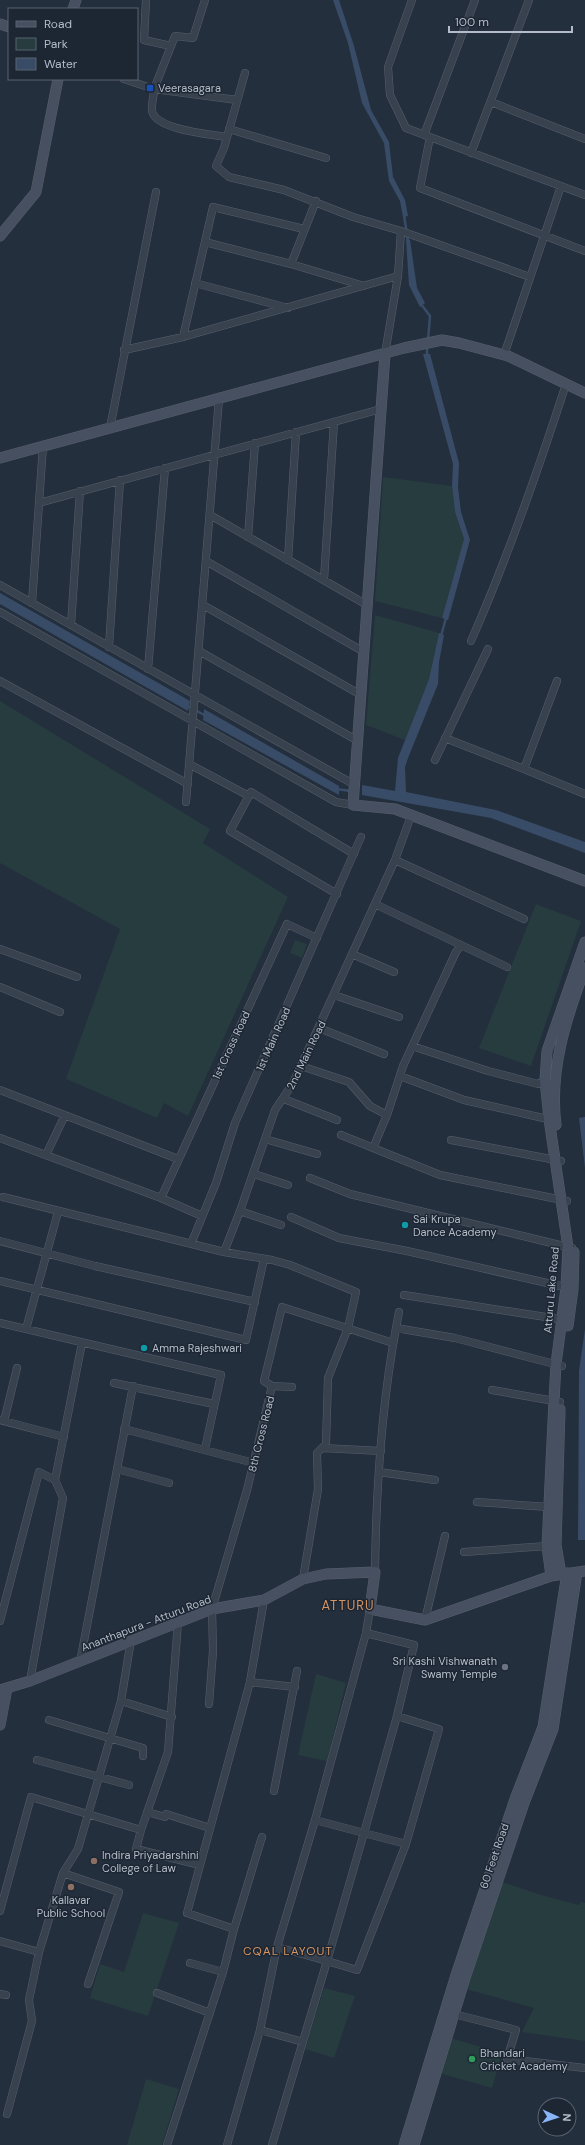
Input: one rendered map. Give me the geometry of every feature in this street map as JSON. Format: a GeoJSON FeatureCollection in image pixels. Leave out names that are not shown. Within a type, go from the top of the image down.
{"type":"FeatureCollection","features":[{"type":"Feature","properties":{"kind":"street"},"geometry":{"type":"LineString","coordinates":[[146,0],[144,40],[171,46]]}},
{"type":"Feature","properties":{"kind":"street"},"geometry":{"type":"LineString","coordinates":[[205,0],[193,38],[175,36],[154,89],[152,111],[157,120],[167,125],[227,137]]}},
{"type":"Feature","properties":{"kind":"street"},"geometry":{"type":"LineString","coordinates":[[412,0],[388,67],[390,96],[406,128],[585,195]]}},
{"type":"Feature","properties":{"kind":"street"},"geometry":{"type":"LineString","coordinates":[[475,0],[427,136],[420,188],[585,251]]}},
{"type":"Feature","properties":{"kind":"street"},"geometry":{"type":"LineString","coordinates":[[471,153],[529,0]]}},
{"type":"Feature","properties":{"kind":"street"},"geometry":{"type":"LineString","coordinates":[[245,73],[227,137],[216,166],[229,177],[284,190],[316,201],[353,217],[401,231],[530,277]]}},
{"type":"Feature","properties":{"kind":"street"},"geometry":{"type":"LineString","coordinates":[[0,236],[36,192],[58,80]]}},
{"type":"Feature","properties":{"kind":"street"},"geometry":{"type":"LineString","coordinates":[[127,80],[154,89],[237,100]]}},
{"type":"Feature","properties":{"kind":"street"},"geometry":{"type":"LineString","coordinates":[[491,102],[585,139]]}},
{"type":"Feature","properties":{"kind":"street"},"geometry":{"type":"LineString","coordinates":[[229,130],[326,158]]}},
{"type":"Feature","properties":{"kind":"street"},"geometry":{"type":"LineString","coordinates":[[504,355],[561,186]]}},
{"type":"Feature","properties":{"kind":"street"},"geometry":{"type":"LineString","coordinates":[[110,428],[156,192]]}},
{"type":"Feature","properties":{"kind":"street"},"geometry":{"type":"LineString","coordinates":[[291,264],[316,201]]}},
{"type":"Feature","properties":{"kind":"street"},"geometry":{"type":"LineString","coordinates":[[183,337],[213,207],[304,229]]}},
{"type":"Feature","properties":{"kind":"street"},"geometry":{"type":"LineString","coordinates":[[354,804],[385,354],[398,276],[401,231]]}},
{"type":"Feature","properties":{"kind":"street"},"geometry":{"type":"LineString","coordinates":[[205,242],[291,264],[364,286]]}},
{"type":"Feature","properties":{"kind":"street"},"geometry":{"type":"LineString","coordinates":[[124,350],[183,337],[398,276]]}},
{"type":"Feature","properties":{"kind":"street"},"geometry":{"type":"LineString","coordinates":[[195,283],[288,308]]}},
{"type":"Feature","properties":{"kind":"street"},"geometry":{"type":"LineString","coordinates":[[0,458],[442,340],[504,355],[585,393]]}},
{"type":"Feature","properties":{"kind":"street"},"geometry":{"type":"LineString","coordinates":[[471,641],[509,550],[547,444],[566,384]]}},
{"type":"Feature","properties":{"kind":"street"},"geometry":{"type":"LineString","coordinates":[[186,802],[219,399]]}},
{"type":"Feature","properties":{"kind":"street"},"geometry":{"type":"LineString","coordinates":[[39,503],[381,409]]}},
{"type":"Feature","properties":{"kind":"street"},"geometry":{"type":"LineString","coordinates":[[324,580],[334,422]]}},
{"type":"Feature","properties":{"kind":"street"},"geometry":{"type":"LineString","coordinates":[[288,560],[296,432]]}},
{"type":"Feature","properties":{"kind":"street"},"geometry":{"type":"LineString","coordinates":[[248,537],[255,443]]}},
{"type":"Feature","properties":{"kind":"street"},"geometry":{"type":"LineString","coordinates":[[32,603],[43,446]]}},
{"type":"Feature","properties":{"kind":"street"},"geometry":{"type":"LineString","coordinates":[[148,669],[165,468]]}},
{"type":"Feature","properties":{"kind":"street"},"geometry":{"type":"LineString","coordinates":[[109,647],[120,480]]}},
{"type":"Feature","properties":{"kind":"street"},"geometry":{"type":"LineString","coordinates":[[72,625],[80,491]]}},
{"type":"Feature","properties":{"kind":"street"},"geometry":{"type":"LineString","coordinates":[[210,515],[367,605]]}},
{"type":"Feature","properties":{"kind":"street"},"geometry":{"type":"LineString","coordinates":[[206,561],[364,652]]}},
{"type":"Feature","properties":{"kind":"street"},"geometry":{"type":"LineString","coordinates":[[0,585],[148,669],[195,699],[355,785]]}},
{"type":"Feature","properties":{"kind":"street"},"geometry":{"type":"LineString","coordinates":[[203,605],[361,695]]}},
{"type":"Feature","properties":{"kind":"street"},"geometry":{"type":"LineString","coordinates":[[0,612],[193,718],[336,802],[395,809],[585,881]]}},
{"type":"Feature","properties":{"kind":"street"},"geometry":{"type":"LineString","coordinates":[[435,760],[488,649]]}},
{"type":"Feature","properties":{"kind":"street"},"geometry":{"type":"LineString","coordinates":[[199,651],[358,741]]}},
{"type":"Feature","properties":{"kind":"street"},"geometry":{"type":"LineString","coordinates":[[0,681],[188,784]]}},
{"type":"Feature","properties":{"kind":"street"},"geometry":{"type":"LineString","coordinates":[[524,770],[558,681]]}},
{"type":"Feature","properties":{"kind":"street"},"geometry":{"type":"LineString","coordinates":[[445,738],[585,794]]}},
{"type":"Feature","properties":{"kind":"street"},"geometry":{"type":"LineString","coordinates":[[189,764],[249,796]]}},
{"type":"Feature","properties":{"kind":"street"},"geometry":{"type":"LineString","coordinates":[[337,894],[230,831],[251,792],[354,854]]}},
{"type":"Feature","properties":{"kind":"street","name":"2nd Main Road"},"geometry":{"type":"LineString","coordinates":[[224,1252],[254,1174],[275,1110],[284,1100],[319,1028],[395,860],[411,816]]}},
{"type":"Feature","properties":{"kind":"street","name":"1st Main Road"},"geometry":{"type":"LineString","coordinates":[[191,1244],[216,1183],[235,1122],[318,938],[361,837]]}},
{"type":"Feature","properties":{"kind":"street"},"geometry":{"type":"LineString","coordinates":[[395,860],[524,919]]}},
{"type":"Feature","properties":{"kind":"street"},"geometry":{"type":"LineString","coordinates":[[375,904],[507,967]]}},
{"type":"Feature","properties":{"kind":"street","name":"1st Cross Road"},"geometry":{"type":"LineString","coordinates":[[161,1198],[287,924],[318,938]]}},
{"type":"Feature","properties":{"kind":"street","name":"Atturu Lake Road"},"geometry":{"type":"LineString","coordinates":[[568,1573],[547,1546],[559,1365],[570,1289],[571,1248],[553,1120],[545,1080],[547,1051],[585,942]]}},
{"type":"Feature","properties":{"kind":"street"},"geometry":{"type":"LineString","coordinates":[[373,1148],[387,1115],[412,1046],[456,952],[461,946]]}},
{"type":"Feature","properties":{"kind":"street"},"geometry":{"type":"LineString","coordinates":[[0,949],[77,977]]}},
{"type":"Feature","properties":{"kind":"street"},"geometry":{"type":"LineString","coordinates":[[352,954],[394,972]]}},
{"type":"Feature","properties":{"kind":"street","name":"Atturu Lake Road"},"geometry":{"type":"LineString","coordinates":[[553,1120],[556,1063],[564,1026],[585,968]]}},
{"type":"Feature","properties":{"kind":"street"},"geometry":{"type":"LineString","coordinates":[[0,987],[60,1012]]}},
{"type":"Feature","properties":{"kind":"street"},"geometry":{"type":"LineString","coordinates":[[334,995],[399,1017]]}},
{"type":"Feature","properties":{"kind":"street"},"geometry":{"type":"LineString","coordinates":[[319,1028],[384,1054]]}},
{"type":"Feature","properties":{"kind":"street"},"geometry":{"type":"LineString","coordinates":[[412,1046],[488,1071],[538,1084],[545,1080]]}},
{"type":"Feature","properties":{"kind":"street"},"geometry":{"type":"LineString","coordinates":[[301,1066],[350,1082],[370,1106],[387,1115]]}},
{"type":"Feature","properties":{"kind":"street"},"geometry":{"type":"LineString","coordinates":[[400,1076],[464,1100],[553,1120]]}},
{"type":"Feature","properties":{"kind":"street"},"geometry":{"type":"LineString","coordinates":[[0,1090],[178,1159]]}},
{"type":"Feature","properties":{"kind":"street"},"geometry":{"type":"LineString","coordinates":[[284,1100],[337,1120]]}},
{"type":"Feature","properties":{"kind":"street"},"geometry":{"type":"LineString","coordinates":[[46,1155],[64,1115]]}},
{"type":"Feature","properties":{"kind":"street"},"geometry":{"type":"LineString","coordinates":[[341,1135],[440,1175],[564,1200]]}},
{"type":"Feature","properties":{"kind":"street"},"geometry":{"type":"LineString","coordinates":[[0,1138],[161,1198],[202,1216]]}},
{"type":"Feature","properties":{"kind":"street"},"geometry":{"type":"LineString","coordinates":[[265,1139],[317,1154]]}},
{"type":"Feature","properties":{"kind":"street"},"geometry":{"type":"LineString","coordinates":[[451,1140],[558,1161]]}},
{"type":"Feature","properties":{"kind":"street"},"geometry":{"type":"LineString","coordinates":[[254,1174],[288,1185]]}},
{"type":"Feature","properties":{"kind":"street"},"geometry":{"type":"LineString","coordinates":[[310,1178],[350,1194],[571,1248]]}},
{"type":"Feature","properties":{"kind":"street"},"geometry":{"type":"LineString","coordinates":[[3,1197],[58,1212],[224,1252],[264,1258],[290,1265],[356,1292],[348,1328],[328,1378],[326,1444],[317,1453],[318,1489],[303,1579]]}},
{"type":"Feature","properties":{"kind":"street"},"geometry":{"type":"LineString","coordinates":[[26,1329],[58,1212]]}},
{"type":"Feature","properties":{"kind":"street"},"geometry":{"type":"LineString","coordinates":[[240,1212],[281,1225]]}},
{"type":"Feature","properties":{"kind":"street"},"geometry":{"type":"LineString","coordinates":[[291,1217],[339,1238],[570,1289]]}},
{"type":"Feature","properties":{"kind":"street"},"geometry":{"type":"LineString","coordinates":[[0,1241],[255,1302]]}},
{"type":"Feature","properties":{"kind":"street"},"geometry":{"type":"LineString","coordinates":[[0,1280],[246,1340],[264,1258]]}},
{"type":"Feature","properties":{"kind":"street"},"geometry":{"type":"LineString","coordinates":[[404,1295],[566,1320]]}},
{"type":"Feature","properties":{"kind":"street","name":"8th Cross Road"},"geometry":{"type":"LineString","coordinates":[[209,1704],[213,1651],[212,1609],[254,1463],[272,1386],[264,1381],[282,1307],[348,1328]]}},
{"type":"Feature","properties":{"kind":"street"},"geometry":{"type":"LineString","coordinates":[[227,2145],[260,2030],[278,1947],[315,1820],[366,1633],[375,1572],[380,1451],[387,1377],[399,1312]]}},
{"type":"Feature","properties":{"kind":"street"},"geometry":{"type":"LineString","coordinates":[[0,1323],[220,1375],[205,1449]]}},
{"type":"Feature","properties":{"kind":"street"},"geometry":{"type":"LineString","coordinates":[[348,1328],[393,1343]]}},
{"type":"Feature","properties":{"kind":"street"},"geometry":{"type":"LineString","coordinates":[[396,1328],[455,1338],[559,1365]]}},
{"type":"Feature","properties":{"kind":"street"},"geometry":{"type":"LineString","coordinates":[[30,1681],[63,1498],[55,1480],[82,1343]]}},
{"type":"Feature","properties":{"kind":"street"},"geometry":{"type":"LineString","coordinates":[[17,1368],[2,1420],[64,1437]]}},
{"type":"Feature","properties":{"kind":"street"},"geometry":{"type":"LineString","coordinates":[[114,1382],[214,1404]]}},
{"type":"Feature","properties":{"kind":"street"},"geometry":{"type":"LineString","coordinates":[[80,1662],[133,1386]]}},
{"type":"Feature","properties":{"kind":"street"},"geometry":{"type":"LineString","coordinates":[[272,1386],[292,1387]]}},
{"type":"Feature","properties":{"kind":"street"},"geometry":{"type":"LineString","coordinates":[[492,1390],[557,1401]]}},
{"type":"Feature","properties":{"kind":"street","name":"Atturu Lake Road"},"geometry":{"type":"LineString","coordinates":[[557,1401],[556,1545],[568,1573]]}},
{"type":"Feature","properties":{"kind":"street"},"geometry":{"type":"LineString","coordinates":[[124,1429],[254,1463]]}},
{"type":"Feature","properties":{"kind":"street"},"geometry":{"type":"LineString","coordinates":[[322,1448],[380,1451]]}},
{"type":"Feature","properties":{"kind":"street"},"geometry":{"type":"LineString","coordinates":[[117,1469],[169,1483]]}},
{"type":"Feature","properties":{"kind":"street"},"geometry":{"type":"LineString","coordinates":[[0,1621],[39,1472],[55,1480]]}},
{"type":"Feature","properties":{"kind":"street"},"geometry":{"type":"LineString","coordinates":[[379,1472],[434,1480]]}},
{"type":"Feature","properties":{"kind":"street"},"geometry":{"type":"LineString","coordinates":[[477,1502],[549,1507]]}},
{"type":"Feature","properties":{"kind":"street"},"geometry":{"type":"LineString","coordinates":[[425,1620],[445,1536]]}},
{"type":"Feature","properties":{"kind":"street"},"geometry":{"type":"LineString","coordinates":[[464,1552],[547,1546]]}},
{"type":"Feature","properties":{"kind":"street","name":"Ananthapura - Atturu Road"},"geometry":{"type":"LineString","coordinates":[[4,1689],[80,1662],[212,1609],[264,1600],[303,1579],[326,1574],[375,1572]]}},
{"type":"Feature","properties":{"kind":"street"},"geometry":{"type":"LineString","coordinates":[[370,1609],[425,1620],[568,1573]]}},
{"type":"Feature","properties":{"kind":"street","name":"60 Feet Road"},"geometry":{"type":"LineString","coordinates":[[414,2145],[454,2014],[524,1802],[553,1729],[568,1573]]}},
{"type":"Feature","properties":{"kind":"street","name":"60 Feet Road"},"geometry":{"type":"LineString","coordinates":[[404,2145],[456,1975],[515,1799],[544,1727],[568,1573]]}},
{"type":"Feature","properties":{"kind":"street"},"geometry":{"type":"LineString","coordinates":[[234,1929],[187,1912],[250,1682],[264,1600]]}},
{"type":"Feature","properties":{"kind":"street"},"geometry":{"type":"LineString","coordinates":[[178,1622],[172,1717],[168,1752],[136,1848],[200,1865]]}},
{"type":"Feature","properties":{"kind":"street"},"geometry":{"type":"LineString","coordinates":[[272,2145],[364,1833],[397,1716],[414,1645],[366,1633]]}},
{"type":"Feature","properties":{"kind":"street"},"geometry":{"type":"LineString","coordinates":[[7,2114],[32,2021],[29,2000],[39,1952],[63,1873],[78,1849],[121,1701],[132,1640]]}},
{"type":"Feature","properties":{"kind":"street"},"geometry":{"type":"LineString","coordinates":[[274,1790],[297,1671]]}},
{"type":"Feature","properties":{"kind":"street"},"geometry":{"type":"LineString","coordinates":[[250,1682],[295,1687]]}},
{"type":"Feature","properties":{"kind":"street"},"geometry":{"type":"LineString","coordinates":[[0,1725],[4,1689]]}},
{"type":"Feature","properties":{"kind":"street"},"geometry":{"type":"LineString","coordinates":[[121,1701],[172,1717]]}},
{"type":"Feature","properties":{"kind":"street"},"geometry":{"type":"LineString","coordinates":[[278,1947],[357,1970],[406,1844],[439,1729],[397,1716]]}},
{"type":"Feature","properties":{"kind":"street"},"geometry":{"type":"LineString","coordinates":[[49,1720],[143,1748],[143,1756]]}},
{"type":"Feature","properties":{"kind":"street"},"geometry":{"type":"LineString","coordinates":[[37,1760],[130,1785]]}},
{"type":"Feature","properties":{"kind":"street"},"geometry":{"type":"LineString","coordinates":[[0,1911],[31,1797],[141,1830]]}},
{"type":"Feature","properties":{"kind":"street"},"geometry":{"type":"LineString","coordinates":[[147,1812],[164,1818],[166,1814],[210,1828]]}},
{"type":"Feature","properties":{"kind":"street"},"geometry":{"type":"LineString","coordinates":[[315,1820],[406,1844]]}},
{"type":"Feature","properties":{"kind":"street"},"geometry":{"type":"LineString","coordinates":[[166,2145],[223,1972],[234,1929],[262,1837]]}},
{"type":"Feature","properties":{"kind":"street"},"geometry":{"type":"LineString","coordinates":[[63,1873],[119,1892],[88,1984]]}},
{"type":"Feature","properties":{"kind":"street"},"geometry":{"type":"LineString","coordinates":[[0,1941],[39,1952]]}},
{"type":"Feature","properties":{"kind":"street"},"geometry":{"type":"LineString","coordinates":[[190,1963],[223,1972]]}},
{"type":"Feature","properties":{"kind":"street"},"geometry":{"type":"LineString","coordinates":[[157,1993],[210,2013]]}},
{"type":"Feature","properties":{"kind":"street"},"geometry":{"type":"LineString","coordinates":[[454,2014],[516,2030],[507,2059],[585,2068]]}},
{"type":"Feature","properties":{"kind":"street"},"geometry":{"type":"LineString","coordinates":[[260,2030],[303,2042]]}},
{"type":"Feature","properties":{"kind":"green space"},"geometry":{"type":"Polygon","coordinates":[[[383,477],[452,486],[455,512],[464,540],[442,618],[375,601],[383,477]]]}},
{"type":"Feature","properties":{"kind":"green space"},"geometry":{"type":"Polygon","coordinates":[[[375,615],[439,633],[429,679],[405,740],[366,725],[375,615]]]}},
{"type":"Feature","properties":{"kind":"green space"},"geometry":{"type":"Polygon","coordinates":[[[0,701],[210,829],[203,843],[288,897],[188,1116],[164,1103],[157,1118],[66,1079],[120,929],[0,863],[0,701]]]}},
{"type":"Feature","properties":{"kind":"green space"},"geometry":{"type":"Polygon","coordinates":[[[536,904],[581,921],[531,1066],[479,1048],[536,904]]]}},
{"type":"Feature","properties":{"kind":"green space"},"geometry":{"type":"Polygon","coordinates":[[[295,940],[307,944],[302,958],[290,953],[295,940]]]}},
{"type":"Feature","properties":{"kind":"green space"},"geometry":{"type":"Polygon","coordinates":[[[316,1674],[346,1683],[327,1761],[298,1755],[316,1674]]]}},
{"type":"Feature","properties":{"kind":"green space"},"geometry":{"type":"Polygon","coordinates":[[[502,1882],[541,1895],[579,1905],[581,1902],[585,1903],[585,2041],[522,2032],[534,2008],[466,1989],[502,1882]]]}},
{"type":"Feature","properties":{"kind":"green space"},"geometry":{"type":"Polygon","coordinates":[[[143,1913],[179,1923],[148,2016],[90,1998],[100,1964],[124,1972],[143,1913]]]}},
{"type":"Feature","properties":{"kind":"green space"},"geometry":{"type":"Polygon","coordinates":[[[324,1988],[355,1996],[334,2058],[305,2049],[324,1988]]]}},
{"type":"Feature","properties":{"kind":"green space","name":"Bhandari Cricket Academy"},"geometry":{"type":"Polygon","coordinates":[[[450,2038],[502,2053],[492,2088],[439,2073],[450,2038]]]}},
{"type":"Feature","properties":{"kind":"green space"},"geometry":{"type":"Polygon","coordinates":[[[146,2079],[179,2089],[162,2145],[127,2145],[146,2079]]]}},
{"type":"Feature","properties":{"kind":"water"},"geometry":{"type":"Polygon","coordinates":[[[333,0],[339,0],[354,46],[371,110],[389,142],[393,177],[405,200],[408,216],[403,217],[400,201],[389,181],[384,143],[362,103],[348,43],[333,0]]]}},
{"type":"Feature","properties":{"kind":"water"},"geometry":{"type":"Polygon","coordinates":[[[406,239],[410,240],[417,288],[425,303],[420,307],[409,285],[406,239]]]}},
{"type":"Feature","properties":{"kind":"water"},"geometry":{"type":"Polygon","coordinates":[[[423,354],[430,354],[459,463],[458,487],[461,512],[470,540],[448,620],[442,618],[464,539],[455,512],[452,486],[453,464],[423,354]]]}},
{"type":"Feature","properties":{"kind":"water"},"geometry":{"type":"Polygon","coordinates":[[[0,593],[190,701],[188,711],[0,604],[0,593]]]}},
{"type":"Feature","properties":{"kind":"water"},"geometry":{"type":"Polygon","coordinates":[[[439,633],[444,635],[439,662],[438,684],[405,767],[406,792],[496,810],[585,842],[585,853],[491,818],[362,795],[362,785],[395,791],[398,758],[429,679],[439,633]]]}},
{"type":"Feature","properties":{"kind":"water"},"geometry":{"type":"Polygon","coordinates":[[[204,709],[339,786],[339,795],[203,720],[204,709]]]}},
{"type":"Feature","properties":{"kind":"water"},"geometry":{"type":"Polygon","coordinates":[[[585,1117],[585,1168],[579,1118],[585,1117]]]}},
{"type":"Feature","properties":{"kind":"water"},"geometry":{"type":"Polygon","coordinates":[[[585,1329],[585,1540],[578,1540],[579,1371],[585,1329]]]}},
{"type":"Feature","properties":{"kind":"waterway"},"geometry":{"type":"LineString","coordinates":[[404,215],[408,241]]}},
{"type":"Feature","properties":{"kind":"waterway"},"geometry":{"type":"LineString","coordinates":[[421,304],[430,316],[428,340]]}},
{"type":"Feature","properties":{"kind":"waterway"},"geometry":{"type":"LineString","coordinates":[[427,347],[427,357]]}},
{"type":"Feature","properties":{"kind":"waterway"},"geometry":{"type":"LineString","coordinates":[[441,636],[446,618]]}},
{"type":"Feature","properties":{"kind":"waterway"},"geometry":{"type":"LineString","coordinates":[[186,705],[206,716]]}},
{"type":"Feature","properties":{"kind":"waterway"},"geometry":{"type":"LineString","coordinates":[[336,789],[351,791]]}},
{"type":"Feature","properties":{"kind":"place","name":"Veerasagara"},"geometry":{"type":"Point","coordinates":[150,88]}},
{"type":"Feature","properties":{"kind":"place","name":"Sai Krupa Dance Academy"},"geometry":{"type":"Point","coordinates":[405,1225]}},
{"type":"Feature","properties":{"kind":"place","name":"Amma Rajeshwari"},"geometry":{"type":"Point","coordinates":[144,1348]}},
{"type":"Feature","properties":{"kind":"place","name":"Sri Kashi Vishwanath Swamy Temple"},"geometry":{"type":"Point","coordinates":[505,1667]}},
{"type":"Feature","properties":{"kind":"place","name":"Indira Priyadarshini College of Law"},"geometry":{"type":"Point","coordinates":[94,1861]}},
{"type":"Feature","properties":{"kind":"place","name":"Kallavar Public School"},"geometry":{"type":"Point","coordinates":[71,1887]}},
{"type":"Feature","properties":{"kind":"place","name":"Bhandari Cricket Academy"},"geometry":{"type":"Point","coordinates":[472,2059]}},
{"type":"Feature","properties":{"kind":"district","name":"ATTURU"},"geometry":{"type":"Point","coordinates":[348,1605]}},
{"type":"Feature","properties":{"kind":"district","name":"CQAL LAYOUT"},"geometry":{"type":"Point","coordinates":[288,1951]}}]}
